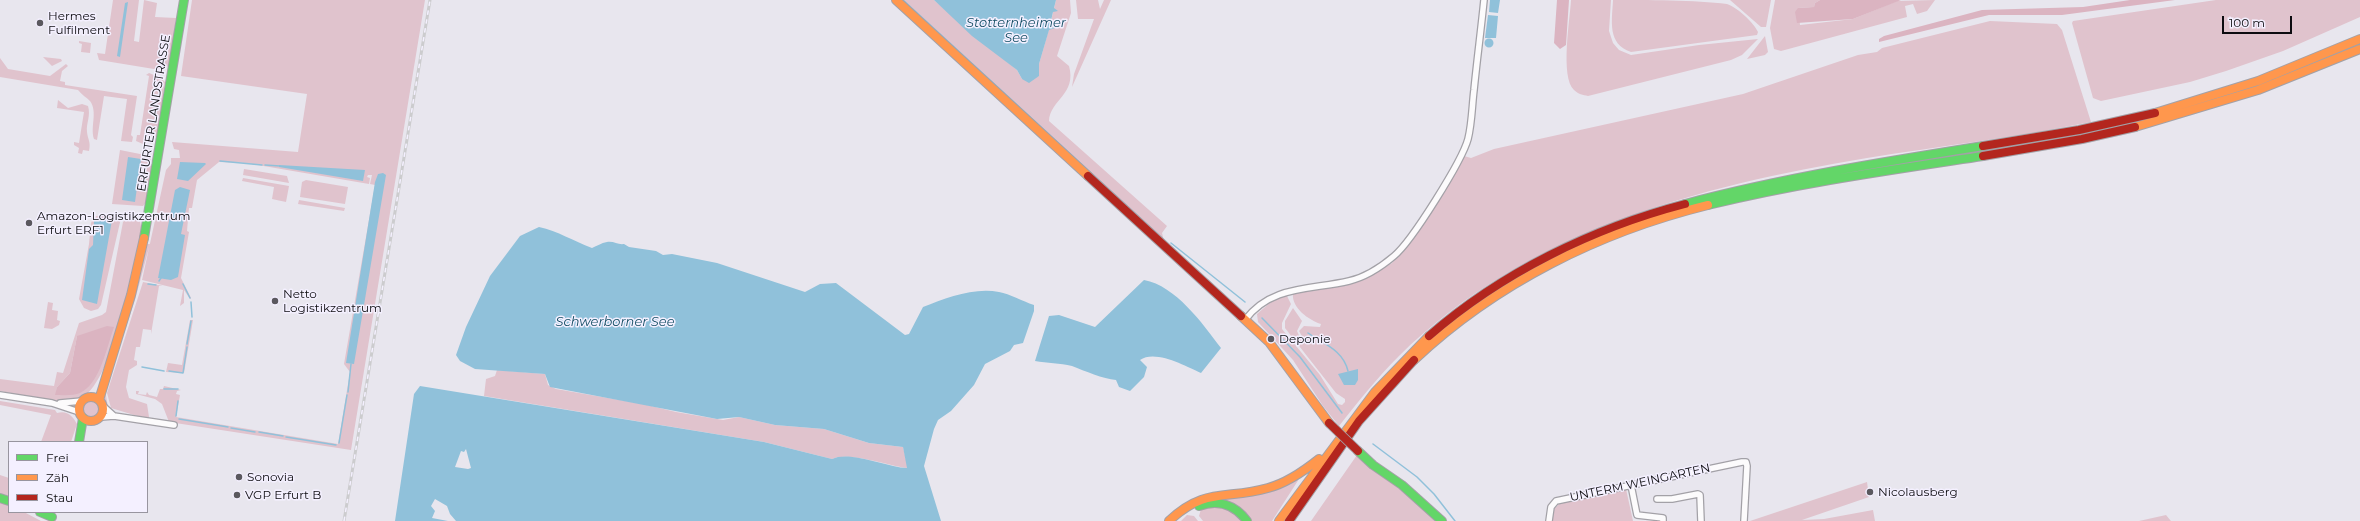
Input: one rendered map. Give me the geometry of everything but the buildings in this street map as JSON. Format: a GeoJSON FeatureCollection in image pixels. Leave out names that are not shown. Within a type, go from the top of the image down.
{"type":"FeatureCollection","features":[{"type":"Feature","properties":{"kind":"main road","name":"ERFURTER LANDSTRASSE"},"geometry":{"type":"LineString","coordinates":[[101,417],[98,401],[107,368],[131,295],[149,218],[184,0]]}},
{"type":"Feature","properties":{"kind":"main road"},"geometry":{"type":"LineString","coordinates":[[896,0],[1245,320],[1280,354],[1329,423],[1373,465],[1402,485],[1442,521]]}},
{"type":"Feature","properties":{"kind":"main road"},"geometry":{"type":"LineString","coordinates":[[1279,521],[1374,391],[1406,356],[1447,320],[1475,299],[1527,266],[1592,235],[1638,217],[1732,190],[1840,169],[2080,130],[2160,111],[2268,77],[2360,39]]}},
{"type":"Feature","properties":{"kind":"main road"},"geometry":{"type":"LineString","coordinates":[[1289,521],[1358,422],[1401,373],[1436,340],[1499,292],[1556,260],[1594,242],[1655,220],[1750,195],[1842,177],[2068,141],[2162,120],[2269,86],[2360,50]]}},
{"type":"Feature","properties":{"kind":"main road"},"geometry":{"type":"LineString","coordinates":[[80,441],[84,417],[82,401],[98,401]]}},
{"type":"Feature","properties":{"kind":"main road"},"geometry":{"type":"LineString","coordinates":[[84,417],[101,417]]}},
{"type":"Feature","properties":{"kind":"main road"},"geometry":{"type":"LineString","coordinates":[[1169,521],[1181,510],[1199,499],[1213,494],[1256,490],[1280,484],[1299,474],[1326,455]]}},
{"type":"Feature","properties":{"kind":"main road"},"geometry":{"type":"LineString","coordinates":[[1176,521],[1193,508],[1211,502],[1232,506],[1241,513],[1247,521]]}},
{"type":"Feature","properties":{"kind":"main road"},"geometry":{"type":"LineString","coordinates":[[42,513],[52,517]]}},
{"type":"Feature","properties":{"kind":"street"},"geometry":{"type":"LineString","coordinates":[[1245,320],[1257,307],[1278,294],[1301,288],[1350,280],[1365,275],[1395,255],[1407,241],[1460,160],[1468,138],[1484,0]]}},
{"type":"Feature","properties":{"kind":"street"},"geometry":{"type":"LineString","coordinates":[[0,395],[52,403],[82,401]]}},
{"type":"Feature","properties":{"kind":"street"},"geometry":{"type":"LineString","coordinates":[[98,401],[114,416]]}},
{"type":"Feature","properties":{"kind":"street"},"geometry":{"type":"LineString","coordinates":[[52,403],[84,417]]}},
{"type":"Feature","properties":{"kind":"street"},"geometry":{"type":"LineString","coordinates":[[101,417],[114,416],[174,425]]}},
{"type":"Feature","properties":{"kind":"street","name":"UNTERM WEINGARTEN"},"geometry":{"type":"LineString","coordinates":[[1549,521],[1551,507],[1556,501],[1746,462],[1744,521]]}},
{"type":"Feature","properties":{"kind":"street"},"geometry":{"type":"LineString","coordinates":[[1630,485],[1637,515],[1663,518],[1663,521]]}},
{"type":"Feature","properties":{"kind":"street"},"geometry":{"type":"LineString","coordinates":[[1657,499],[1672,499],[1698,494],[1700,496],[1701,521]]}},
{"type":"Feature","properties":{"kind":"shaded area"},"geometry":{"type":"Polygon","coordinates":[[[113,0],[139,0],[134,41],[139,42],[144,0],[157,3],[155,17],[176,18],[170,64],[166,68],[154,69],[99,60],[97,53],[105,54],[113,0]]]}},
{"type":"Feature","properties":{"kind":"shaded area"},"geometry":{"type":"Polygon","coordinates":[[[192,0],[425,0],[351,450],[169,422],[162,404],[155,399],[136,394],[136,391],[139,391],[138,394],[146,395],[147,392],[149,395],[157,397],[160,389],[163,389],[164,386],[181,390],[177,391],[176,394],[180,395],[176,417],[338,444],[350,372],[344,364],[375,185],[370,184],[372,175],[368,175],[367,177],[370,178],[369,184],[246,163],[219,162],[197,180],[192,208],[189,208],[187,231],[189,232],[181,278],[191,298],[190,299],[184,290],[184,303],[180,306],[183,290],[142,280],[166,170],[171,164],[171,158],[180,158],[179,150],[174,149],[172,142],[298,152],[307,94],[181,76],[192,0]]]}},
{"type":"Feature","properties":{"kind":"shaded area"},"geometry":{"type":"Polygon","coordinates":[[[901,0],[934,0],[1017,70],[1022,79],[1039,76],[1039,64],[1049,29],[1054,28],[1050,25],[1056,0],[1070,0],[1071,13],[1057,56],[1069,66],[1069,83],[1050,114],[1049,121],[1167,226],[1162,233],[1164,241],[901,0]]]}},
{"type":"Feature","properties":{"kind":"shaded area"},"geometry":{"type":"Polygon","coordinates":[[[1076,0],[1098,0],[1100,9],[1104,0],[1111,0],[1072,87],[1074,74],[1094,19],[1078,19],[1076,0]]]}},
{"type":"Feature","properties":{"kind":"shaded area"},"geometry":{"type":"Polygon","coordinates":[[[1557,0],[1569,0],[1566,45],[1560,49],[1554,43],[1557,0]]]}},
{"type":"Feature","properties":{"kind":"shaded area"},"geometry":{"type":"Polygon","coordinates":[[[1571,0],[1611,0],[1609,31],[1613,43],[1619,50],[1631,55],[1699,45],[1758,39],[1742,55],[1731,60],[1586,96],[1574,90],[1567,73],[1567,47],[1571,0]]]}},
{"type":"Feature","properties":{"kind":"shaded area"},"geometry":{"type":"Polygon","coordinates":[[[1613,0],[1686,1],[1727,4],[1736,8],[1745,16],[1758,32],[1757,35],[1631,52],[1623,48],[1614,38],[1612,24],[1613,0]]]}},
{"type":"Feature","properties":{"kind":"shaded area"},"geometry":{"type":"Polygon","coordinates":[[[1730,0],[1771,0],[1766,27],[1761,27],[1730,0]]]}},
{"type":"Feature","properties":{"kind":"shaded area"},"geometry":{"type":"Polygon","coordinates":[[[1775,0],[1820,0],[1815,3],[1814,7],[1798,8],[1800,25],[1853,19],[1897,1],[1935,0],[1927,11],[1917,14],[1913,4],[1905,6],[1907,17],[1781,51],[1774,49],[1770,28],[1775,0]]]}},
{"type":"Feature","properties":{"kind":"shaded area"},"geometry":{"type":"Polygon","coordinates":[[[1820,0],[1901,0],[1853,19],[1797,23],[1795,12],[1798,8],[1814,7],[1815,3],[1820,0]]]}},
{"type":"Feature","properties":{"kind":"shaded area"},"geometry":{"type":"Polygon","coordinates":[[[2130,0],[2175,0],[2062,15],[1989,15],[1879,42],[1879,39],[1884,36],[1982,10],[2083,7],[2130,0]]]}},
{"type":"Feature","properties":{"kind":"shaded area"},"geometry":{"type":"Polygon","coordinates":[[[2216,0],[2360,0],[2360,17],[2283,51],[2190,82],[2101,101],[2093,98],[2072,23],[2073,21],[2216,0]]]}},
{"type":"Feature","properties":{"kind":"shaded area"},"geometry":{"type":"Polygon","coordinates":[[[1990,21],[2057,24],[2062,30],[2091,122],[1804,169],[1740,183],[1678,200],[1617,221],[1558,246],[1502,277],[1448,313],[1391,364],[1339,426],[1323,406],[1293,360],[1258,322],[1257,314],[1272,301],[1282,296],[1287,296],[1291,304],[1282,323],[1282,329],[1320,375],[1338,404],[1342,405],[1345,402],[1345,399],[1336,393],[1285,328],[1285,321],[1293,308],[1302,321],[1297,331],[1301,340],[1303,338],[1299,331],[1304,326],[1320,327],[1321,324],[1311,320],[1302,313],[1295,304],[1293,293],[1354,283],[1369,277],[1392,263],[1409,243],[1464,156],[1471,158],[1494,149],[1743,94],[1858,55],[1877,52],[1882,48],[1990,21]]]}},
{"type":"Feature","properties":{"kind":"shaded area"},"geometry":{"type":"Polygon","coordinates":[[[1765,36],[1768,52],[1765,55],[1747,59],[1765,36]]]}},
{"type":"Feature","properties":{"kind":"shaded area"},"geometry":{"type":"Polygon","coordinates":[[[79,41],[91,43],[90,53],[81,52],[82,44],[79,43],[79,41]]]}},
{"type":"Feature","properties":{"kind":"shaded area"},"geometry":{"type":"Polygon","coordinates":[[[43,57],[61,59],[62,61],[52,66],[43,57]]]}},
{"type":"Feature","properties":{"kind":"shaded area"},"geometry":{"type":"Polygon","coordinates":[[[0,58],[8,69],[50,76],[66,64],[68,66],[62,71],[60,81],[65,82],[65,85],[137,96],[131,135],[133,137],[132,142],[121,141],[127,99],[104,96],[97,140],[94,139],[93,134],[94,115],[92,105],[90,101],[78,90],[0,77],[0,58]]]}},
{"type":"Feature","properties":{"kind":"shaded area"},"geometry":{"type":"Polygon","coordinates":[[[149,73],[159,77],[165,82],[158,134],[151,142],[143,142],[143,144],[136,141],[137,135],[140,135],[149,76],[146,75],[149,73]]]}},
{"type":"Feature","properties":{"kind":"shaded area"},"geometry":{"type":"Polygon","coordinates":[[[58,100],[68,108],[82,104],[88,106],[89,113],[87,135],[90,143],[89,151],[83,150],[82,154],[78,153],[79,148],[74,145],[74,142],[79,143],[84,112],[57,108],[58,100]]]}},
{"type":"Feature","properties":{"kind":"shaded area"},"geometry":{"type":"Polygon","coordinates":[[[120,150],[150,156],[150,182],[147,197],[143,206],[112,204],[120,150]]]}},
{"type":"Feature","properties":{"kind":"shaded area"},"geometry":{"type":"Polygon","coordinates":[[[244,169],[287,176],[289,183],[243,175],[244,169]]]}},
{"type":"Feature","properties":{"kind":"shaded area"},"geometry":{"type":"Polygon","coordinates":[[[243,178],[289,186],[286,202],[272,199],[274,187],[242,181],[243,178]]]}},
{"type":"Feature","properties":{"kind":"shaded area"},"geometry":{"type":"Polygon","coordinates":[[[306,180],[348,187],[345,204],[300,197],[302,182],[306,180]]]}},
{"type":"Feature","properties":{"kind":"shaded area"},"geometry":{"type":"Polygon","coordinates":[[[299,200],[345,208],[344,211],[298,204],[299,200]]]}},
{"type":"Feature","properties":{"kind":"shaded area"},"geometry":{"type":"Polygon","coordinates":[[[100,215],[121,218],[101,305],[98,309],[91,311],[84,308],[79,299],[89,244],[91,223],[94,217],[100,215]]]}},
{"type":"Feature","properties":{"kind":"shaded area"},"geometry":{"type":"Polygon","coordinates":[[[128,218],[140,221],[142,231],[120,324],[102,373],[91,390],[79,399],[70,401],[40,399],[0,391],[0,379],[54,386],[57,372],[63,373],[79,323],[102,315],[106,312],[123,222],[128,218]],[[77,336],[70,373],[57,387],[56,395],[80,392],[88,385],[97,373],[77,336]]]}},
{"type":"Feature","properties":{"kind":"shaded area"},"geometry":{"type":"Polygon","coordinates":[[[147,244],[150,244],[135,300],[105,390],[108,407],[104,401],[103,394],[133,300],[147,244]]]}},
{"type":"Feature","properties":{"kind":"shaded area"},"geometry":{"type":"Polygon","coordinates":[[[143,282],[163,286],[159,286],[151,334],[151,330],[143,329],[140,347],[136,347],[134,360],[137,361],[137,365],[129,370],[126,387],[129,398],[147,404],[149,417],[144,418],[111,408],[107,393],[143,282]]]}},
{"type":"Feature","properties":{"kind":"shaded area"},"geometry":{"type":"Polygon","coordinates":[[[48,302],[53,303],[52,310],[58,311],[57,320],[60,321],[59,325],[52,329],[44,328],[48,302]]]}},
{"type":"Feature","properties":{"kind":"shaded area"},"geometry":{"type":"Polygon","coordinates":[[[190,320],[193,320],[184,373],[166,372],[168,363],[182,365],[190,320]]]}},
{"type":"Feature","properties":{"kind":"shaded area"},"geometry":{"type":"Polygon","coordinates":[[[107,326],[114,327],[101,366],[97,375],[87,389],[77,394],[55,395],[57,387],[70,373],[77,336],[107,326]]]}},
{"type":"Feature","properties":{"kind":"shaded area"},"geometry":{"type":"Polygon","coordinates":[[[497,370],[545,374],[548,385],[556,389],[643,404],[676,412],[723,420],[739,417],[775,425],[824,429],[869,443],[903,447],[908,468],[858,458],[839,457],[832,459],[764,442],[484,396],[486,379],[495,376],[497,370]]]}},
{"type":"Feature","properties":{"kind":"shaded area"},"geometry":{"type":"Polygon","coordinates":[[[91,400],[97,403],[100,409],[97,415],[91,418],[85,415],[82,409],[85,403],[91,400]]]}},
{"type":"Feature","properties":{"kind":"shaded area"},"geometry":{"type":"Polygon","coordinates":[[[0,401],[55,410],[57,413],[64,412],[69,414],[74,418],[77,424],[71,441],[41,441],[51,415],[0,405],[0,401]]]}},
{"type":"Feature","properties":{"kind":"shaded area"},"geometry":{"type":"Polygon","coordinates":[[[1357,455],[1393,480],[1435,518],[1435,521],[1311,521],[1357,455]]]}},
{"type":"Feature","properties":{"kind":"shaded area"},"geometry":{"type":"Polygon","coordinates":[[[0,475],[8,478],[8,496],[0,493],[0,475]]]}},
{"type":"Feature","properties":{"kind":"shaded area"},"geometry":{"type":"Polygon","coordinates":[[[1299,479],[1272,521],[1251,521],[1219,498],[1285,486],[1299,479]]]}},
{"type":"Feature","properties":{"kind":"shaded area"},"geometry":{"type":"Polygon","coordinates":[[[1867,482],[1869,497],[1802,520],[1824,519],[1873,510],[1875,521],[1750,521],[1867,482]]]}},
{"type":"Feature","properties":{"kind":"shaded area"},"geometry":{"type":"Polygon","coordinates":[[[1626,489],[1633,521],[1552,521],[1554,509],[1560,503],[1626,489]]]}},
{"type":"Feature","properties":{"kind":"shaded area"},"geometry":{"type":"Polygon","coordinates":[[[0,502],[8,506],[8,513],[26,513],[41,521],[0,521],[0,502]]]}},
{"type":"Feature","properties":{"kind":"shaded area"},"geometry":{"type":"Polygon","coordinates":[[[1220,504],[1244,521],[1203,521],[1199,516],[1202,506],[1220,504]]]}},
{"type":"Feature","properties":{"kind":"shaded area"},"geometry":{"type":"Polygon","coordinates":[[[1187,515],[1194,516],[1198,521],[1181,521],[1187,515]]]}},
{"type":"Feature","properties":{"kind":"shaded area"},"geometry":{"type":"Polygon","coordinates":[[[2166,515],[2171,521],[2139,521],[2166,515]]]}},
{"type":"Feature","properties":{"kind":"water","name":"Stotternheimer See"},"geometry":{"type":"Polygon","coordinates":[[[934,0],[1056,0],[1054,8],[1058,11],[1053,12],[1050,25],[1055,28],[1049,30],[1039,64],[1039,76],[1029,83],[1022,79],[1017,70],[972,36],[934,0]]]}},
{"type":"Feature","properties":{"kind":"water"},"geometry":{"type":"Polygon","coordinates":[[[1490,0],[1500,0],[1498,13],[1489,12],[1490,0]]]}},
{"type":"Feature","properties":{"kind":"water"},"geometry":{"type":"Polygon","coordinates":[[[128,2],[120,57],[117,56],[125,3],[128,2]]]}},
{"type":"Feature","properties":{"kind":"water"},"geometry":{"type":"Polygon","coordinates":[[[1488,15],[1498,16],[1496,38],[1485,38],[1488,15]]]}},
{"type":"Feature","properties":{"kind":"water"},"geometry":{"type":"Polygon","coordinates":[[[1487,39],[1491,39],[1493,43],[1491,47],[1487,47],[1485,45],[1485,41],[1487,39]]]}},
{"type":"Feature","properties":{"kind":"water"},"geometry":{"type":"Polygon","coordinates":[[[128,157],[141,159],[135,202],[122,200],[128,157]]]}},
{"type":"Feature","properties":{"kind":"water"},"geometry":{"type":"Polygon","coordinates":[[[180,162],[206,164],[188,181],[177,179],[180,162]]]}},
{"type":"Feature","properties":{"kind":"water"},"geometry":{"type":"Polygon","coordinates":[[[279,165],[365,170],[363,181],[279,167],[279,165]]]}},
{"type":"Feature","properties":{"kind":"water"},"geometry":{"type":"Polygon","coordinates":[[[383,173],[386,175],[354,364],[346,363],[375,182],[378,174],[383,173]]]}},
{"type":"Feature","properties":{"kind":"water"},"geometry":{"type":"Polygon","coordinates":[[[180,187],[190,190],[181,234],[185,235],[178,277],[171,280],[158,278],[175,190],[180,187]]]}},
{"type":"Feature","properties":{"kind":"water"},"geometry":{"type":"Polygon","coordinates":[[[100,218],[112,220],[97,304],[82,300],[89,249],[93,245],[94,221],[100,218]]]}},
{"type":"Feature","properties":{"kind":"water","name":"Schwerborner See"},"geometry":{"type":"Polygon","coordinates":[[[539,227],[553,231],[592,248],[605,242],[612,242],[624,244],[629,247],[656,251],[663,255],[672,254],[717,263],[805,292],[820,284],[836,283],[905,335],[909,334],[923,307],[970,292],[990,291],[1003,293],[1034,305],[1034,311],[1023,343],[1014,345],[1010,351],[985,364],[974,385],[951,411],[938,420],[934,429],[924,466],[941,521],[456,521],[450,514],[447,506],[435,499],[431,506],[435,511],[432,518],[448,521],[395,521],[414,394],[420,386],[764,442],[832,459],[848,456],[907,468],[903,447],[869,443],[824,429],[775,425],[739,417],[717,419],[550,387],[545,374],[475,369],[460,361],[456,355],[466,327],[490,276],[520,236],[539,227]],[[466,449],[464,452],[461,451],[455,467],[471,468],[466,449]]]}},
{"type":"Feature","properties":{"kind":"water"},"geometry":{"type":"Polygon","coordinates":[[[1144,280],[1167,290],[1177,298],[1197,317],[1221,348],[1201,373],[1162,357],[1146,357],[1140,360],[1147,367],[1144,377],[1130,391],[1119,387],[1116,380],[1072,366],[1035,361],[1049,316],[1059,315],[1095,327],[1144,280]]]}},
{"type":"Feature","properties":{"kind":"water"},"geometry":{"type":"Polygon","coordinates":[[[1358,369],[1358,380],[1355,385],[1344,385],[1338,374],[1358,369]]]}},
{"type":"Feature","properties":{"kind":"waterway"},"geometry":{"type":"LineString","coordinates":[[903,0],[1164,240]]}},
{"type":"Feature","properties":{"kind":"waterway"},"geometry":{"type":"LineString","coordinates":[[220,161],[262,165]]}},
{"type":"Feature","properties":{"kind":"waterway"},"geometry":{"type":"LineString","coordinates":[[265,165],[280,166]]}},
{"type":"Feature","properties":{"kind":"waterway"},"geometry":{"type":"LineString","coordinates":[[1171,243],[1245,302]]}},
{"type":"Feature","properties":{"kind":"waterway"},"geometry":{"type":"LineString","coordinates":[[148,284],[156,285]]}},
{"type":"Feature","properties":{"kind":"waterway"},"geometry":{"type":"LineString","coordinates":[[183,284],[190,298]]}},
{"type":"Feature","properties":{"kind":"waterway"},"geometry":{"type":"LineString","coordinates":[[191,302],[192,317]]}},
{"type":"Feature","properties":{"kind":"waterway"},"geometry":{"type":"LineString","coordinates":[[1262,318],[1300,357],[1342,413]]}},
{"type":"Feature","properties":{"kind":"waterway"},"geometry":{"type":"LineString","coordinates":[[187,344],[191,321]]}},
{"type":"Feature","properties":{"kind":"waterway"},"geometry":{"type":"LineString","coordinates":[[1308,333],[1332,348],[1342,358],[1348,371]]}},
{"type":"Feature","properties":{"kind":"waterway"},"geometry":{"type":"LineString","coordinates":[[169,371],[183,373],[187,347]]}},
{"type":"Feature","properties":{"kind":"waterway"},"geometry":{"type":"LineString","coordinates":[[348,392],[351,364]]}},
{"type":"Feature","properties":{"kind":"waterway"},"geometry":{"type":"LineString","coordinates":[[142,367],[164,371]]}},
{"type":"Feature","properties":{"kind":"waterway"},"geometry":{"type":"LineString","coordinates":[[164,389],[178,389]]}},
{"type":"Feature","properties":{"kind":"waterway"},"geometry":{"type":"LineString","coordinates":[[339,443],[347,395]]}},
{"type":"Feature","properties":{"kind":"waterway"},"geometry":{"type":"LineString","coordinates":[[176,416],[178,401]]}},
{"type":"Feature","properties":{"kind":"waterway"},"geometry":{"type":"LineString","coordinates":[[179,419],[228,427]]}},
{"type":"Feature","properties":{"kind":"waterway"},"geometry":{"type":"LineString","coordinates":[[231,428],[255,432]]}},
{"type":"Feature","properties":{"kind":"waterway"},"geometry":{"type":"LineString","coordinates":[[259,432],[283,436]]}},
{"type":"Feature","properties":{"kind":"waterway"},"geometry":{"type":"LineString","coordinates":[[286,437],[336,445]]}},
{"type":"Feature","properties":{"kind":"waterway"},"geometry":{"type":"LineString","coordinates":[[1373,444],[1417,477],[1434,494],[1455,521]]}},
{"type":"Feature","properties":{"kind":"railway"},"geometry":{"type":"LineString","coordinates":[[344,521],[430,0]]}},
{"type":"Feature","properties":{"kind":"traffic: fast"},"geometry":{"type":"LineString","coordinates":[[144,238],[184,0]]}},
{"type":"Feature","properties":{"kind":"traffic: fast"},"geometry":{"type":"LineString","coordinates":[[1685,204],[1796,178],[1983,146]]}},
{"type":"Feature","properties":{"kind":"traffic: fast"},"geometry":{"type":"LineString","coordinates":[[1708,205],[1776,190],[1983,156]]}},
{"type":"Feature","properties":{"kind":"traffic: fast"},"geometry":{"type":"LineString","coordinates":[[79,441],[83,418]]}},
{"type":"Feature","properties":{"kind":"traffic: fast"},"geometry":{"type":"LineString","coordinates":[[1358,451],[1373,465],[1402,485],[1442,521]]}},
{"type":"Feature","properties":{"kind":"traffic: fast"},"geometry":{"type":"LineString","coordinates":[[0,498],[8,501]]}},
{"type":"Feature","properties":{"kind":"traffic: fast"},"geometry":{"type":"LineString","coordinates":[[1199,506],[1213,503],[1226,505],[1232,507],[1247,521]]}},
{"type":"Feature","properties":{"kind":"traffic: fast"},"geometry":{"type":"LineString","coordinates":[[42,513],[52,517]]}},
{"type":"Feature","properties":{"kind":"traffic: slow"},"geometry":{"type":"LineString","coordinates":[[896,0],[1088,176]]}},
{"type":"Feature","properties":{"kind":"traffic: slow"},"geometry":{"type":"LineString","coordinates":[[2155,113],[2258,81],[2360,39]]}},
{"type":"Feature","properties":{"kind":"traffic: slow"},"geometry":{"type":"LineString","coordinates":[[2135,127],[2258,90],[2360,49]]}},
{"type":"Feature","properties":{"kind":"traffic: slow"},"geometry":{"type":"LineString","coordinates":[[1414,360],[1446,332],[1479,307],[1514,284],[1551,264],[1628,230],[1667,216],[1708,205]]}},
{"type":"Feature","properties":{"kind":"traffic: slow"},"geometry":{"type":"LineString","coordinates":[[99,400],[131,295],[144,238]]}},
{"type":"Feature","properties":{"kind":"traffic: slow"},"geometry":{"type":"LineString","coordinates":[[1241,316],[1269,342],[1329,423]]}},
{"type":"Feature","properties":{"kind":"traffic: slow"},"geometry":{"type":"LineString","coordinates":[[1279,521],[1375,392],[1429,336]]}},
{"type":"Feature","properties":{"kind":"traffic: slow"},"geometry":{"type":"LineString","coordinates":[[91,397],[100,400],[103,409],[100,418],[91,421],[82,418],[79,409],[82,400],[91,397]]}},
{"type":"Feature","properties":{"kind":"traffic: slow"},"geometry":{"type":"LineString","coordinates":[[1169,521],[1182,510],[1205,499],[1275,486],[1289,480],[1319,459]]}},
{"type":"Feature","properties":{"kind":"traffic: jam"},"geometry":{"type":"LineString","coordinates":[[1983,146],[2079,130],[2155,113]]}},
{"type":"Feature","properties":{"kind":"traffic: jam"},"geometry":{"type":"LineString","coordinates":[[1983,156],[2082,139],[2135,127]]}},
{"type":"Feature","properties":{"kind":"traffic: jam"},"geometry":{"type":"LineString","coordinates":[[1088,176],[1241,316]]}},
{"type":"Feature","properties":{"kind":"traffic: jam"},"geometry":{"type":"LineString","coordinates":[[1429,336],[1486,292],[1550,255],[1616,226],[1685,204]]}},
{"type":"Feature","properties":{"kind":"traffic: jam"},"geometry":{"type":"LineString","coordinates":[[1289,521],[1359,421],[1414,360]]}},
{"type":"Feature","properties":{"kind":"traffic: jam"},"geometry":{"type":"LineString","coordinates":[[1329,423],[1358,451]]}},
{"type":"Feature","properties":{"kind":"place","name":"Hermes Fulfilment"},"geometry":{"type":"Point","coordinates":[40,23]}},
{"type":"Feature","properties":{"kind":"place","name":"Amazon-Logistikzentrum Erfurt ERF1"},"geometry":{"type":"Point","coordinates":[29,223]}},
{"type":"Feature","properties":{"kind":"place","name":"Netto Logistikzentrum"},"geometry":{"type":"Point","coordinates":[275,301]}},
{"type":"Feature","properties":{"kind":"place","name":"Deponie"},"geometry":{"type":"Point","coordinates":[1271,339]}},
{"type":"Feature","properties":{"kind":"place","name":"Sonovia"},"geometry":{"type":"Point","coordinates":[239,477]}},
{"type":"Feature","properties":{"kind":"place","name":"Nicolausberg"},"geometry":{"type":"Point","coordinates":[1870,492]}},
{"type":"Feature","properties":{"kind":"place","name":"VGP Erfurt B"},"geometry":{"type":"Point","coordinates":[237,495]}}]}
